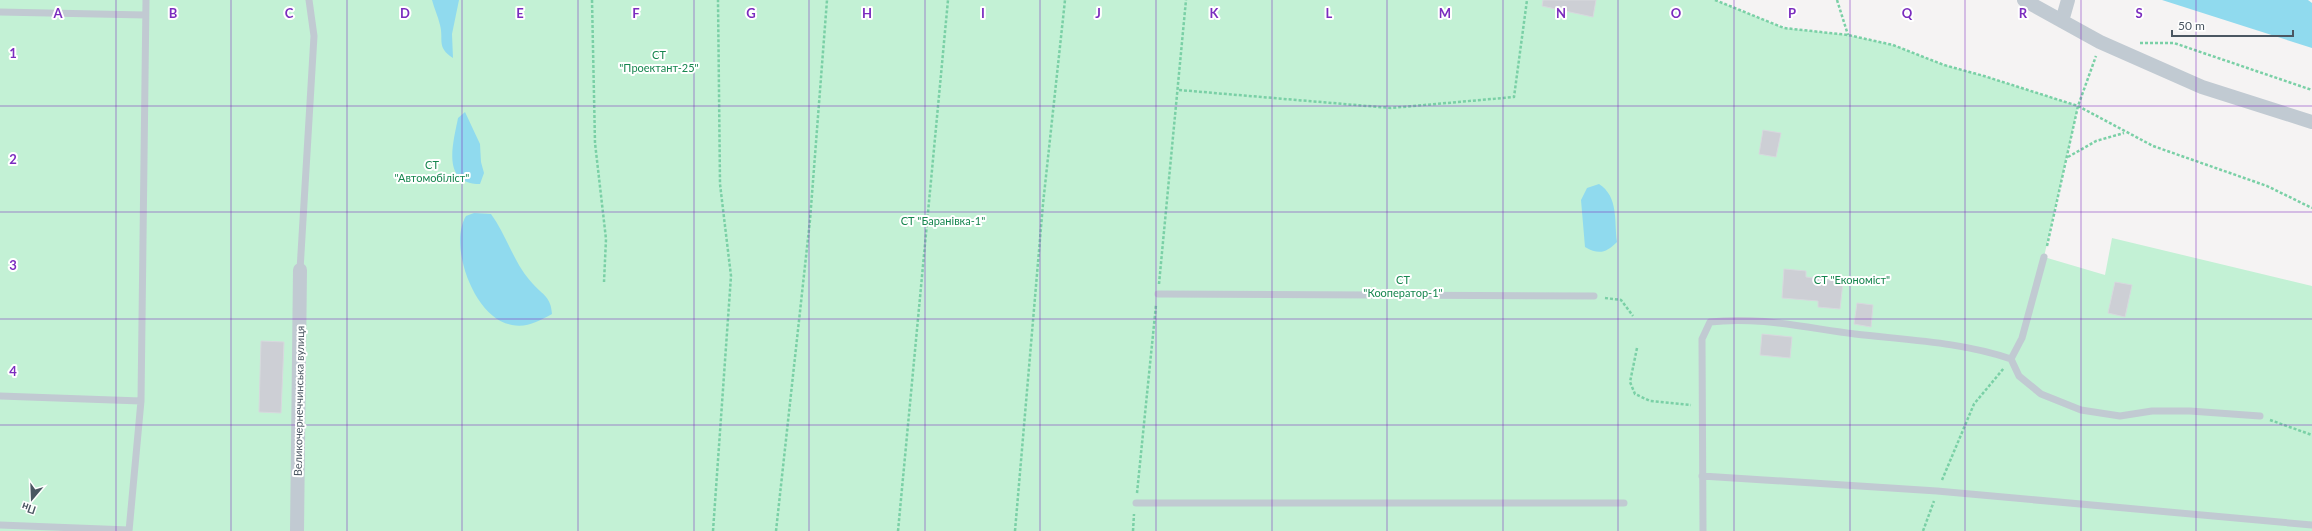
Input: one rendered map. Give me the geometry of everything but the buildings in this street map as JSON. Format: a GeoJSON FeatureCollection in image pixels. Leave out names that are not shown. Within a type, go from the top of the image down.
{"type":"FeatureCollection","features":[{"type":"Feature","properties":{"kind":"street"},"geometry":{"type":"LineString","coordinates":[[2024,0],[2100,42],[2202,87],[2312,122]]}},
{"type":"Feature","properties":{"kind":"street"},"geometry":{"type":"LineString","coordinates":[[2062,21],[2068,0]]}},
{"type":"Feature","properties":{"kind":"street","name":"Великочернеччинська вулиця"},"geometry":{"type":"LineString","coordinates":[[297,531],[300,270]]}},
{"type":"Feature","properties":{"kind":"lane"},"geometry":{"type":"LineString","coordinates":[[0,525],[129,530],[141,401],[146,0]]}},
{"type":"Feature","properties":{"kind":"lane"},"geometry":{"type":"LineString","coordinates":[[300,270],[314,36],[309,0]]}},
{"type":"Feature","properties":{"kind":"lane"},"geometry":{"type":"LineString","coordinates":[[0,12],[145,15]]}},
{"type":"Feature","properties":{"kind":"lane"},"geometry":{"type":"LineString","coordinates":[[2011,359],[2022,338],[2044,257]]}},
{"type":"Feature","properties":{"kind":"lane"},"geometry":{"type":"LineString","coordinates":[[1158,294],[1594,296]]}},
{"type":"Feature","properties":{"kind":"lane"},"geometry":{"type":"LineString","coordinates":[[1703,531],[1701,406],[1702,339],[1710,322],[1766,322],[1957,347],[1995,354],[2011,359],[2019,376],[2041,394],[2081,410],[2120,416],[2152,411],[2190,411],[2260,416]]}},
{"type":"Feature","properties":{"kind":"lane"},"geometry":{"type":"LineString","coordinates":[[0,396],[141,401]]}},
{"type":"Feature","properties":{"kind":"lane"},"geometry":{"type":"LineString","coordinates":[[1702,476],[1937,491],[2312,525]]}},
{"type":"Feature","properties":{"kind":"lane"},"geometry":{"type":"LineString","coordinates":[[1136,503],[1624,503]]}},
{"type":"Feature","properties":{"kind":"path"},"geometry":{"type":"LineString","coordinates":[[592,0],[596,143],[606,239],[604,282]]}},
{"type":"Feature","properties":{"kind":"path"},"geometry":{"type":"LineString","coordinates":[[713,531],[731,276],[720,184],[718,0]]}},
{"type":"Feature","properties":{"kind":"path"},"geometry":{"type":"LineString","coordinates":[[776,531],[810,220],[827,0]]}},
{"type":"Feature","properties":{"kind":"path"},"geometry":{"type":"LineString","coordinates":[[898,531],[948,0]]}},
{"type":"Feature","properties":{"kind":"path"},"geometry":{"type":"LineString","coordinates":[[1015,531],[1043,204],[1065,0]]}},
{"type":"Feature","properties":{"kind":"path"},"geometry":{"type":"LineString","coordinates":[[1132,531],[1158,294],[1186,0]]}},
{"type":"Feature","properties":{"kind":"path"},"geometry":{"type":"LineString","coordinates":[[1178,90],[1391,108],[1514,97],[1527,0]]}},
{"type":"Feature","properties":{"kind":"path"},"geometry":{"type":"LineString","coordinates":[[1715,0],[1784,28],[1848,35],[1893,45],[1944,66],[1984,76],[2078,106],[2124,133],[2152,146],[2267,186],[2312,208]]}},
{"type":"Feature","properties":{"kind":"path"},"geometry":{"type":"LineString","coordinates":[[1837,0],[1848,35]]}},
{"type":"Feature","properties":{"kind":"path"},"geometry":{"type":"LineString","coordinates":[[2044,257],[2068,157],[2078,106],[2091,73],[2100,42]]}},
{"type":"Feature","properties":{"kind":"path"},"geometry":{"type":"LineString","coordinates":[[2137,43],[2174,43],[2312,90]]}},
{"type":"Feature","properties":{"kind":"path"},"geometry":{"type":"LineString","coordinates":[[2068,157],[2096,141],[2124,133]]}},
{"type":"Feature","properties":{"kind":"path"},"geometry":{"type":"LineString","coordinates":[[1594,296],[1621,300],[1633,316]]}},
{"type":"Feature","properties":{"kind":"path"},"geometry":{"type":"LineString","coordinates":[[1637,348],[1630,382],[1635,394],[1650,400],[1701,406]]}},
{"type":"Feature","properties":{"kind":"path"},"geometry":{"type":"LineString","coordinates":[[1923,531],[1937,491],[1974,404],[2011,359]]}},
{"type":"Feature","properties":{"kind":"path"},"geometry":{"type":"LineString","coordinates":[[2260,416],[2312,435]]}},
{"type":"Feature","properties":{"kind":"green space"},"geometry":{"type":"Polygon","coordinates":[[[0,0],[1715,0],[1784,28],[1848,35],[1893,45],[1944,65],[2078,106],[2044,257],[2105,275],[2112,238],[2312,286],[2312,531],[0,531],[0,0]]]}},
{"type":"Feature","properties":{"kind":"water"},"geometry":{"type":"Polygon","coordinates":[[[432,0],[459,0],[452,34],[453,58],[442,47],[440,25],[432,0]]]}},
{"type":"Feature","properties":{"kind":"water"},"geometry":{"type":"Polygon","coordinates":[[[2162,0],[2308,0],[2312,3],[2312,48],[2162,0]]]}},
{"type":"Feature","properties":{"kind":"water"},"geometry":{"type":"Polygon","coordinates":[[[465,112],[480,144],[481,162],[484,173],[480,184],[468,182],[459,177],[452,161],[452,150],[458,118],[465,112]]]}},
{"type":"Feature","properties":{"kind":"water"},"geometry":{"type":"Polygon","coordinates":[[[1599,184],[1605,189],[1613,203],[1617,242],[1606,251],[1602,252],[1590,250],[1585,247],[1581,200],[1587,188],[1599,184]]]}},
{"type":"Feature","properties":{"kind":"water"},"geometry":{"type":"Polygon","coordinates":[[[474,213],[491,214],[502,231],[526,276],[548,300],[552,314],[528,325],[517,326],[498,320],[486,310],[476,296],[468,279],[460,244],[461,229],[466,216],[474,213]]]}},
{"type":"Feature","properties":{"kind":"park label","name":"СТ \"Проектант-25\""},"geometry":{"type":"Point","coordinates":[659,61]}},
{"type":"Feature","properties":{"kind":"park label","name":"СТ \"Автомобіліст\""},"geometry":{"type":"Point","coordinates":[432,171]}},
{"type":"Feature","properties":{"kind":"park label","name":"СТ \"Баранівка-1\""},"geometry":{"type":"Point","coordinates":[943,221]}},
{"type":"Feature","properties":{"kind":"park label","name":"СТ \"Економіст\""},"geometry":{"type":"Point","coordinates":[1852,280]}},
{"type":"Feature","properties":{"kind":"park label","name":"СТ \"Кооператор-1\""},"geometry":{"type":"Point","coordinates":[1403,286]}}]}
